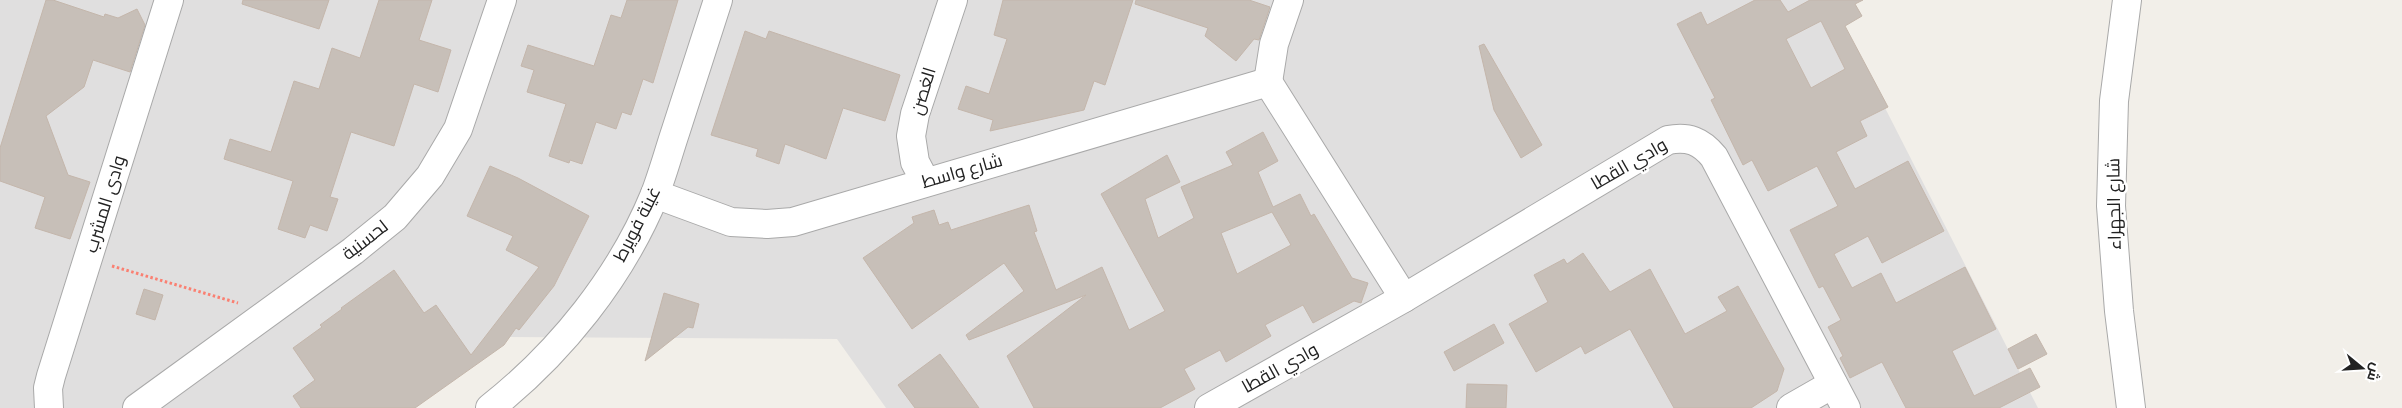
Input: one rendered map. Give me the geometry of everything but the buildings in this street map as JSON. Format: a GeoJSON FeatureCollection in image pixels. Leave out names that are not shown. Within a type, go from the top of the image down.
{"type":"FeatureCollection","features":[{"type":"Feature","properties":{"kind":"street","name":"وادى المشرب"},"geometry":{"type":"LineString","coordinates":[[49,408],[48,388],[51,376],[169,0]]}},
{"type":"Feature","properties":{"kind":"street","name":"لحسنية"},"geometry":{"type":"LineString","coordinates":[[137,408],[353,251],[395,217],[430,176],[458,129],[502,0]]}},
{"type":"Feature","properties":{"kind":"street","name":"غينة فويرط"},"geometry":{"type":"LineString","coordinates":[[490,408],[513,390],[556,347],[594,300],[628,249],[655,194],[718,0]]}},
{"type":"Feature","properties":{"kind":"street","name":"الغصن"},"geometry":{"type":"LineString","coordinates":[[925,181],[915,162],[911,136],[915,114],[953,0]]}},
{"type":"Feature","properties":{"kind":"street"},"geometry":{"type":"LineString","coordinates":[[1289,0],[1274,44],[1268,82],[1404,298]]}},
{"type":"Feature","properties":{"kind":"street","name":"شارع الجهراء"},"geometry":{"type":"LineString","coordinates":[[2127,0],[2114,101],[2111,206],[2119,311],[2131,408]]}},
{"type":"Feature","properties":{"kind":"street","name":"شارع واسط"},"geometry":{"type":"LineString","coordinates":[[655,194],[731,222],[767,224],[793,222],[925,181],[1268,82]]}},
{"type":"Feature","properties":{"kind":"street","name":"وادي القطا"},"geometry":{"type":"LineString","coordinates":[[1209,408],[1404,298],[1668,140],[1681,138],[1694,140],[1705,147],[1714,157],[1846,408]]}},
{"type":"Feature","properties":{"kind":"street"},"geometry":{"type":"LineString","coordinates":[[1791,408],[1833,384]]}},
{"type":"Feature","properties":{"kind":"path"},"geometry":{"type":"LineString","coordinates":[[87,259],[230,300],[260,318]]}},
{"type":"Feature","properties":{"kind":"shaded area"},"geometry":{"type":"Polygon","coordinates":[[[0,0],[1830,0],[2038,408],[886,408],[837,339],[500,337],[401,408],[0,408],[0,0]]]}}]}
